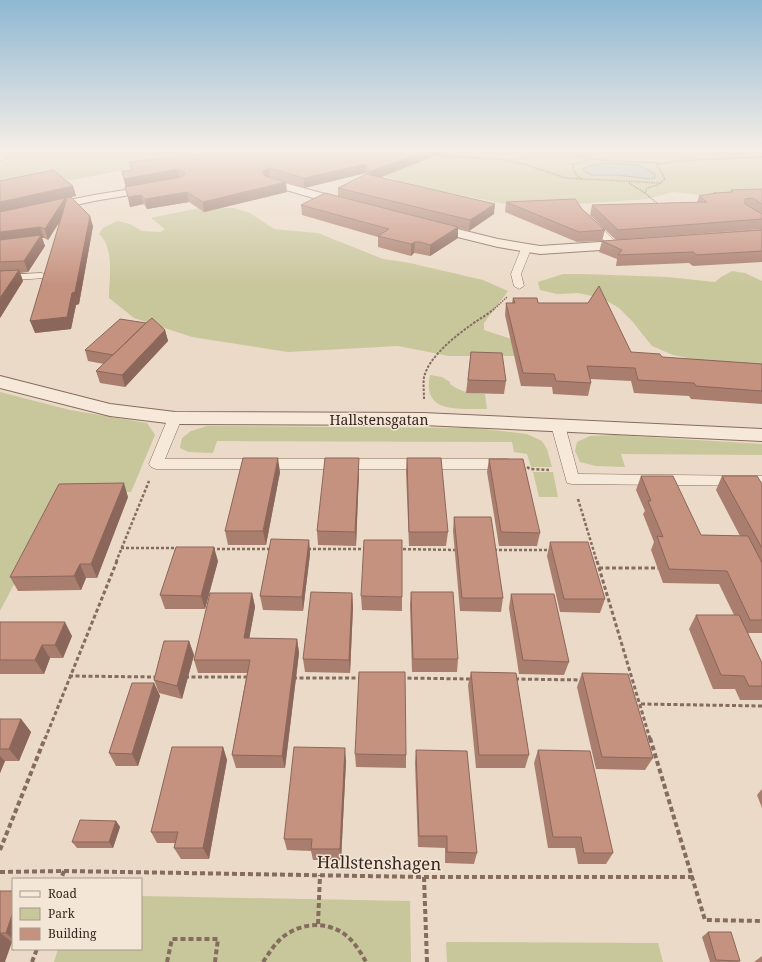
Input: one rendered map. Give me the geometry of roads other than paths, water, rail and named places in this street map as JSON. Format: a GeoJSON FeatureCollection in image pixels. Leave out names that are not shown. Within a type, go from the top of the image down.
{"type":"FeatureCollection","features":[{"type":"Feature","properties":{"kind":"street"},"geometry":{"type":"LineString","coordinates":[[0,218],[113,195]]}},
{"type":"Feature","properties":{"kind":"street"},"geometry":{"type":"LineString","coordinates":[[312,195],[362,208]]}},
{"type":"Feature","properties":{"kind":"street"},"geometry":{"type":"LineString","coordinates":[[416,222],[508,246],[526,249],[540,250],[641,244]]}},
{"type":"Feature","properties":{"kind":"street","name":"Hallstensgatan"},"geometry":{"type":"LineString","coordinates":[[0,382],[110,410],[175,418],[423,419],[762,434]]}},
{"type":"Feature","properties":{"kind":"lane"},"geometry":{"type":"LineString","coordinates":[[584,216],[614,245]]}},
{"type":"Feature","properties":{"kind":"lane"},"geometry":{"type":"LineString","coordinates":[[519,286],[516,274],[526,249]]}},
{"type":"Feature","properties":{"kind":"lane"},"geometry":{"type":"LineString","coordinates":[[0,278],[42,276]]}},
{"type":"Feature","properties":{"kind":"lane"},"geometry":{"type":"LineString","coordinates":[[175,418],[156,464],[521,464]]}},
{"type":"Feature","properties":{"kind":"lane"},"geometry":{"type":"LineString","coordinates":[[558,425],[571,475],[762,481]]}}]}
